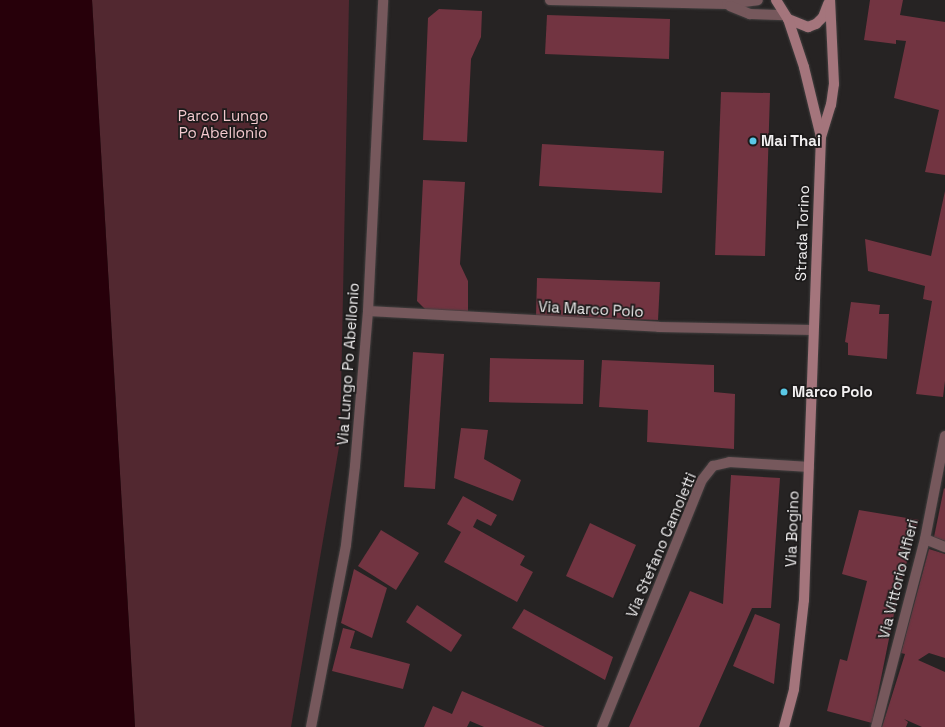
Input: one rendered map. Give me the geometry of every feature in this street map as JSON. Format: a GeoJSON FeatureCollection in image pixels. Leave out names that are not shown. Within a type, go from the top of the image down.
{"type":"FeatureCollection","features":[{"type":"Feature","properties":{"kind":"main road","name":"Strada Torino"},"geometry":{"type":"LineString","coordinates":[[776,0],[786,17],[804,67],[821,137]]}},
{"type":"Feature","properties":{"kind":"main road","name":"Strada Torino"},"geometry":{"type":"LineString","coordinates":[[786,17],[808,27],[816,24],[823,17],[829,0]]}},
{"type":"Feature","properties":{"kind":"main road","name":"Strada Torino"},"geometry":{"type":"LineString","coordinates":[[813,330],[821,137],[831,105],[834,84],[829,0]]}},
{"type":"Feature","properties":{"kind":"main road","name":"Via Bogino"},"geometry":{"type":"LineString","coordinates":[[784,727],[794,689],[801,646],[809,467],[813,330]]}},
{"type":"Feature","properties":{"kind":"street","name":"Via Lungo Po Abellonio"},"geometry":{"type":"LineString","coordinates":[[311,727],[346,545],[368,311],[384,0]]}},
{"type":"Feature","properties":{"kind":"street"},"geometry":{"type":"LineString","coordinates":[[550,0],[727,4],[758,0]]}},
{"type":"Feature","properties":{"kind":"street"},"geometry":{"type":"LineString","coordinates":[[727,4],[750,14],[786,17]]}},
{"type":"Feature","properties":{"kind":"street","name":"Via Marco Polo"},"geometry":{"type":"LineString","coordinates":[[368,311],[658,327],[813,330]]}},
{"type":"Feature","properties":{"kind":"street","name":"Via Vittorio Alfieri"},"geometry":{"type":"LineString","coordinates":[[876,727],[925,539],[945,436]]}},
{"type":"Feature","properties":{"kind":"street","name":"Via Stefano Camoletti"},"geometry":{"type":"LineString","coordinates":[[602,727],[702,480],[713,466],[730,462],[809,467]]}},
{"type":"Feature","properties":{"kind":"street"},"geometry":{"type":"LineString","coordinates":[[925,539],[945,547]]}},
{"type":"Feature","properties":{"kind":"green space","name":"Parco Lungo Po Abellonio"},"geometry":{"type":"Polygon","coordinates":[[[92,0],[349,0],[340,441],[291,727],[135,727],[92,0]]]}},
{"type":"Feature","properties":{"kind":"shaded area"},"geometry":{"type":"Polygon","coordinates":[[[0,0],[92,0],[135,727],[0,727],[0,0]]]}},
{"type":"Feature","properties":{"kind":"building"},"geometry":{"type":"Polygon","coordinates":[[[870,0],[903,0],[900,15],[945,22],[945,175],[925,172],[939,110],[894,98],[906,41],[896,40],[896,44],[864,40],[870,0]]]}},
{"type":"Feature","properties":{"kind":"building"},"geometry":{"type":"Polygon","coordinates":[[[439,9],[482,11],[481,37],[471,59],[467,142],[423,140],[428,18],[439,9]]]}},
{"type":"Feature","properties":{"kind":"building"},"geometry":{"type":"Polygon","coordinates":[[[547,15],[670,19],[669,59],[545,54],[547,15]]]}},
{"type":"Feature","properties":{"kind":"building"},"geometry":{"type":"Polygon","coordinates":[[[721,92],[770,93],[765,256],[715,255],[721,92]]]}},
{"type":"Feature","properties":{"kind":"building"},"geometry":{"type":"Polygon","coordinates":[[[542,144],[664,151],[662,193],[539,186],[542,144]]]}},
{"type":"Feature","properties":{"kind":"building"},"geometry":{"type":"Polygon","coordinates":[[[423,180],[465,182],[460,264],[468,281],[468,311],[426,310],[417,301],[423,180]]]}},
{"type":"Feature","properties":{"kind":"building"},"geometry":{"type":"Polygon","coordinates":[[[945,191],[945,381],[943,397],[916,394],[932,301],[923,299],[925,286],[868,271],[865,239],[931,256],[945,191]]]}},
{"type":"Feature","properties":{"kind":"building"},"geometry":{"type":"Polygon","coordinates":[[[537,278],[660,282],[658,320],[536,316],[537,278]]]}},
{"type":"Feature","properties":{"kind":"building"},"geometry":{"type":"Polygon","coordinates":[[[851,302],[880,305],[879,314],[889,314],[887,359],[848,355],[848,343],[845,342],[851,302]]]}},
{"type":"Feature","properties":{"kind":"building"},"geometry":{"type":"Polygon","coordinates":[[[413,352],[444,354],[435,489],[404,487],[413,352]]]}},
{"type":"Feature","properties":{"kind":"building"},"geometry":{"type":"Polygon","coordinates":[[[490,358],[584,360],[583,404],[489,402],[490,358]]]}},
{"type":"Feature","properties":{"kind":"building"},"geometry":{"type":"Polygon","coordinates":[[[602,360],[714,365],[714,392],[735,394],[734,449],[647,442],[648,410],[599,407],[602,360]]]}},
{"type":"Feature","properties":{"kind":"building"},"geometry":{"type":"Polygon","coordinates":[[[461,428],[488,430],[484,459],[521,480],[513,501],[454,478],[461,428]]]}},
{"type":"Feature","properties":{"kind":"building"},"geometry":{"type":"Polygon","coordinates":[[[731,475],[780,478],[771,608],[752,608],[699,727],[629,727],[690,591],[723,604],[731,475]]]}},
{"type":"Feature","properties":{"kind":"building"},"geometry":{"type":"Polygon","coordinates":[[[944,488],[945,489],[945,541],[934,537],[944,488]]]}},
{"type":"Feature","properties":{"kind":"building"},"geometry":{"type":"Polygon","coordinates":[[[463,496],[497,515],[491,526],[477,519],[473,527],[525,556],[520,565],[533,572],[517,602],[444,562],[461,532],[447,524],[463,496]]]}},
{"type":"Feature","properties":{"kind":"building"},"geometry":{"type":"Polygon","coordinates":[[[859,510],[919,520],[899,589],[872,723],[827,711],[840,659],[847,661],[867,581],[842,574],[859,510]]]}},
{"type":"Feature","properties":{"kind":"building"},"geometry":{"type":"Polygon","coordinates":[[[590,523],[636,545],[613,598],[566,576],[590,523]]]}},
{"type":"Feature","properties":{"kind":"building"},"geometry":{"type":"Polygon","coordinates":[[[381,530],[419,553],[396,590],[358,566],[381,530]]]}},
{"type":"Feature","properties":{"kind":"building"},"geometry":{"type":"Polygon","coordinates":[[[929,549],[945,554],[945,658],[929,653],[918,660],[945,672],[945,727],[922,727],[904,719],[908,722],[906,727],[882,727],[905,654],[901,653],[929,549]]]}},
{"type":"Feature","properties":{"kind":"building"},"geometry":{"type":"Polygon","coordinates":[[[354,569],[387,588],[372,638],[341,623],[354,569]]]}},
{"type":"Feature","properties":{"kind":"building"},"geometry":{"type":"Polygon","coordinates":[[[417,605],[462,635],[451,652],[406,622],[417,605]]]}},
{"type":"Feature","properties":{"kind":"building"},"geometry":{"type":"Polygon","coordinates":[[[524,609],[613,657],[605,680],[512,628],[524,609]]]}},
{"type":"Feature","properties":{"kind":"building"},"geometry":{"type":"Polygon","coordinates":[[[755,614],[780,624],[774,684],[733,666],[755,614]]]}},
{"type":"Feature","properties":{"kind":"building"},"geometry":{"type":"Polygon","coordinates":[[[343,628],[355,631],[350,648],[410,664],[403,689],[332,671],[343,628]]]}},
{"type":"Feature","properties":{"kind":"building"},"geometry":{"type":"Polygon","coordinates":[[[462,691],[545,727],[484,727],[470,721],[467,727],[424,727],[433,706],[452,714],[462,691]]]}},
{"type":"Feature","properties":{"kind":"place","name":"Mai Thai"},"geometry":{"type":"Point","coordinates":[753,141]}},
{"type":"Feature","properties":{"kind":"place","name":"Marco Polo"},"geometry":{"type":"Point","coordinates":[784,392]}}]}
